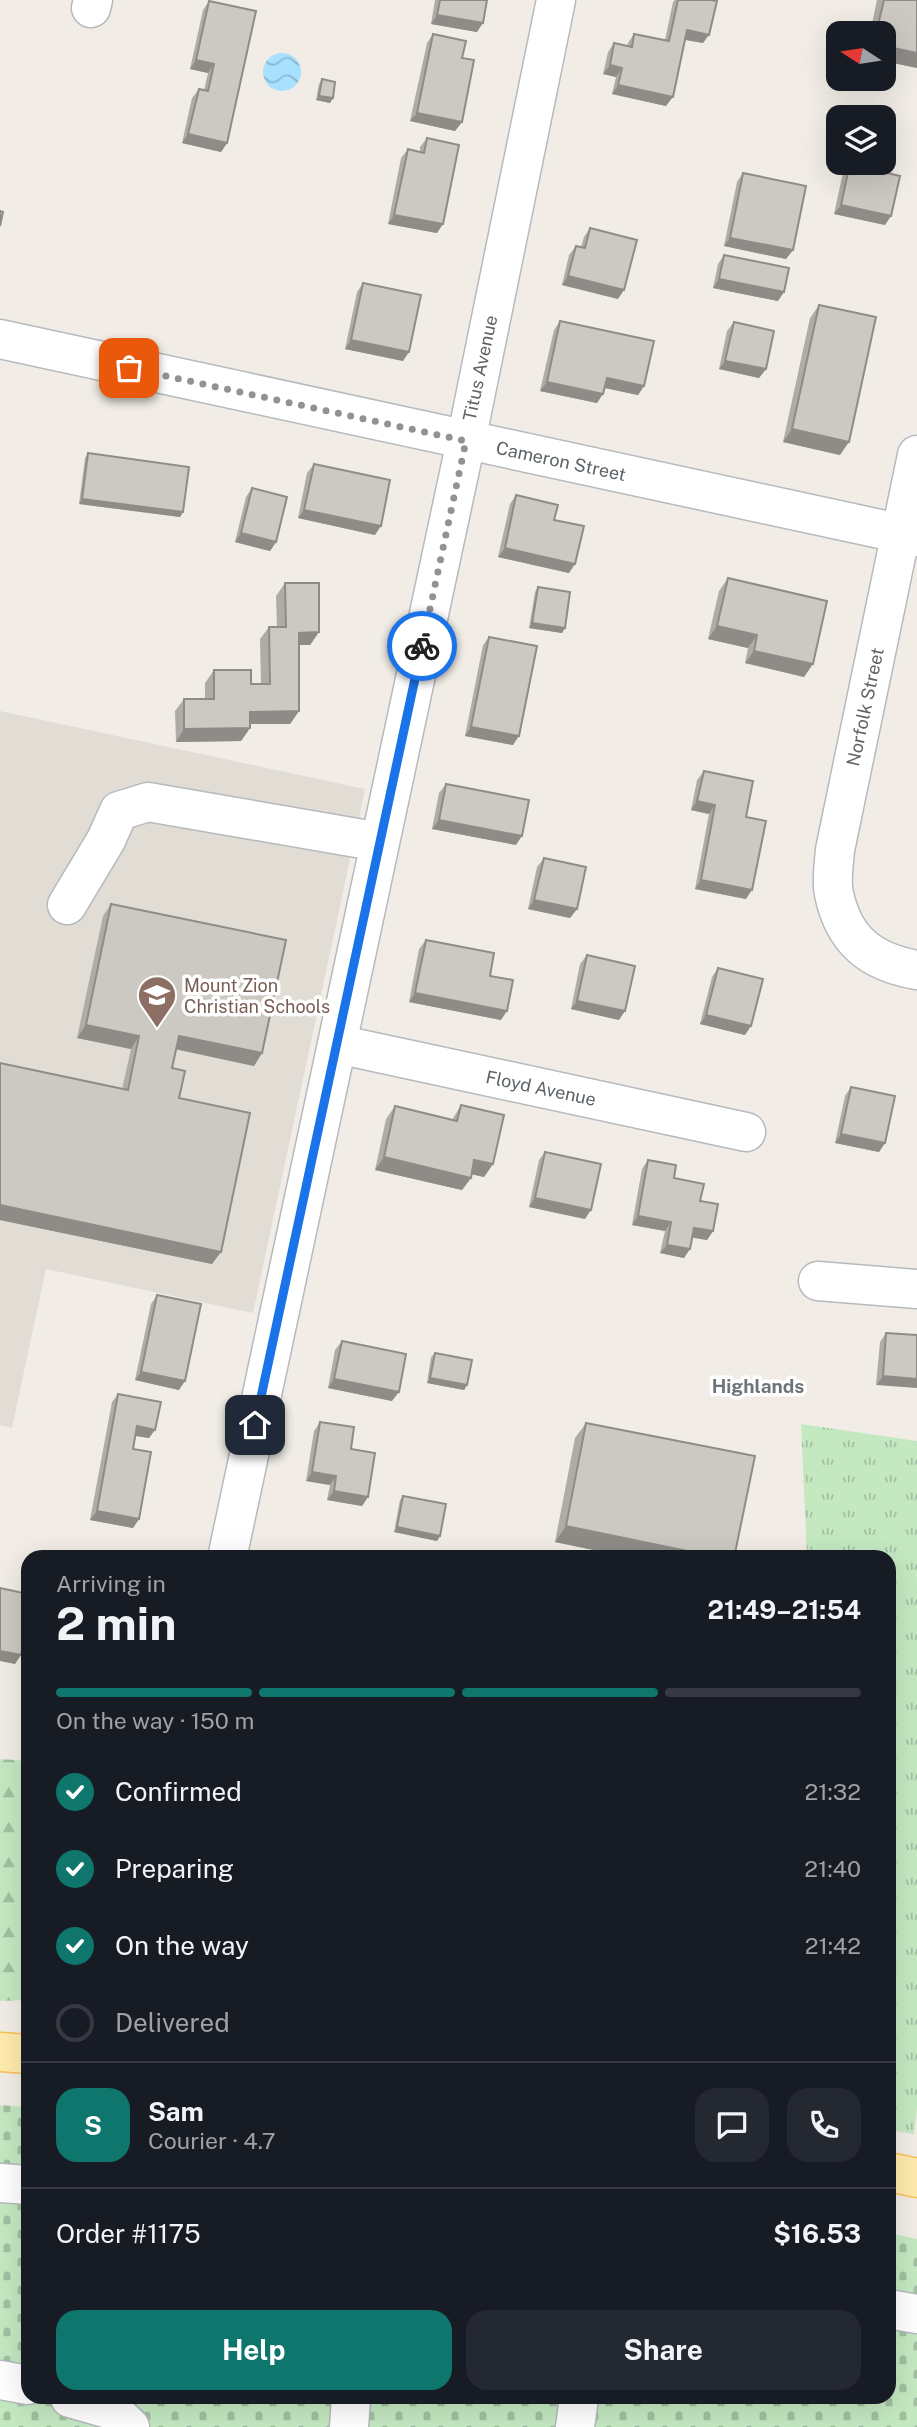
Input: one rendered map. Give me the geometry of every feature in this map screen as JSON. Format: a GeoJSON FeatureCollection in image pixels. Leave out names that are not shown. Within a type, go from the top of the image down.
{"type":"FeatureCollection","features":[{"type":"Feature","properties":{"kind":"main road"},"geometry":{"type":"LineString","coordinates":[[0,2052],[21,2054]]}},
{"type":"Feature","properties":{"kind":"main road"},"geometry":{"type":"LineString","coordinates":[[896,2174],[917,2178]]}},
{"type":"Feature","properties":{"kind":"street","name":"Titus Avenue"},"geometry":{"type":"LineString","coordinates":[[229,1550],[466,441],[556,0]]}},
{"type":"Feature","properties":{"kind":"street","name":"Cameron Street"},"geometry":{"type":"LineString","coordinates":[[0,339],[909,535]]}},
{"type":"Feature","properties":{"kind":"street","name":"Norfolk Street"},"geometry":{"type":"LineString","coordinates":[[917,456],[909,535],[835,850],[833,892],[854,942],[894,966],[917,970]]}},
{"type":"Feature","properties":{"kind":"street"},"geometry":{"type":"LineString","coordinates":[[67,905],[106,840],[119,811],[148,802],[380,842]]}},
{"type":"Feature","properties":{"kind":"street","name":"Floyd Avenue"},"geometry":{"type":"LineString","coordinates":[[337,1044],[746,1132]]}},
{"type":"Feature","properties":{"kind":"street"},"geometry":{"type":"LineString","coordinates":[[818,1281],[917,1289]]}},
{"type":"Feature","properties":{"kind":"street"},"geometry":{"type":"LineString","coordinates":[[0,2183],[21,2184]]}},
{"type":"Feature","properties":{"kind":"street"},"geometry":{"type":"LineString","coordinates":[[896,2310],[917,2314]]}},
{"type":"Feature","properties":{"kind":"street"},"geometry":{"type":"LineString","coordinates":[[0,2380],[21,2384]]}},
{"type":"Feature","properties":{"kind":"street"},"geometry":{"type":"LineString","coordinates":[[91,2404],[112,2410],[130,2427]]}},
{"type":"Feature","properties":{"kind":"street"},"geometry":{"type":"LineString","coordinates":[[349,2427],[351,2404]]}},
{"type":"Feature","properties":{"kind":"street"},"geometry":{"type":"LineString","coordinates":[[575,2427],[578,2404]]}},
{"type":"Feature","properties":{"kind":"shaded area","name":"Mount Zion Christian Schools"},"geometry":{"type":"Polygon","coordinates":[[[0,711],[365,789],[253,1313],[46,1269],[12,1428],[0,1425],[0,711]]]}},
{"type":"Feature","properties":{"kind":"green space"},"geometry":{"type":"Polygon","coordinates":[[[801,1424],[917,1441],[917,2108],[914,2134],[896,2131],[896,1550],[807,1550],[801,1424]]]}},
{"type":"Feature","properties":{"kind":"green space"},"geometry":{"type":"Polygon","coordinates":[[[0,1759],[21,1760],[21,2000],[0,2001],[0,1759]]]}},
{"type":"Feature","properties":{"kind":"green space"},"geometry":{"type":"Polygon","coordinates":[[[0,2105],[21,2106],[21,2404],[896,2404],[896,2234],[917,2239],[917,2427],[0,2427],[0,2105]]]}},
{"type":"Feature","properties":{"kind":"water"},"geometry":{"type":"Polygon","coordinates":[[[282,53],[296,58],[301,72],[296,86],[282,91],[268,86],[263,72],[268,58],[282,53]]]}},
{"type":"Feature","properties":{"kind":"building"},"geometry":{"type":"Polygon","coordinates":[[[440,0],[487,0],[483,23],[437,15],[440,0]]]}},
{"type":"Feature","properties":{"kind":"building"},"geometry":{"type":"Polygon","coordinates":[[[678,0],[717,1],[709,35],[687,30],[673,97],[618,85],[622,68],[610,65],[614,43],[632,47],[634,34],[669,41],[678,0]]]}},
{"type":"Feature","properties":{"kind":"building"},"geometry":{"type":"Polygon","coordinates":[[[884,0],[917,0],[917,53],[896,49],[896,21],[879,21],[884,0]]]}},
{"type":"Feature","properties":{"kind":"building"},"geometry":{"type":"Polygon","coordinates":[[[209,1],[256,11],[227,143],[188,134],[199,89],[208,91],[214,64],[196,60],[209,1]]]}},
{"type":"Feature","properties":{"kind":"building"},"geometry":{"type":"Polygon","coordinates":[[[433,34],[466,41],[462,58],[474,60],[462,122],[417,113],[433,34]]]}},
{"type":"Feature","properties":{"kind":"building"},"geometry":{"type":"Polygon","coordinates":[[[322,79],[335,82],[333,98],[319,96],[322,79]]]}},
{"type":"Feature","properties":{"kind":"building"},"geometry":{"type":"Polygon","coordinates":[[[427,138],[459,145],[443,224],[394,215],[408,149],[424,153],[427,138]]]}},
{"type":"Feature","properties":{"kind":"building"},"geometry":{"type":"Polygon","coordinates":[[[743,173],[806,186],[793,250],[730,238],[743,173]]]}},
{"type":"Feature","properties":{"kind":"building"},"geometry":{"type":"Polygon","coordinates":[[[847,175],[900,176],[891,216],[841,205],[847,175]]]}},
{"type":"Feature","properties":{"kind":"building"},"geometry":{"type":"Polygon","coordinates":[[[590,228],[637,240],[624,290],[568,276],[576,246],[585,248],[590,228]]]}},
{"type":"Feature","properties":{"kind":"building"},"geometry":{"type":"Polygon","coordinates":[[[724,255],[789,268],[784,292],[719,279],[724,255]]]}},
{"type":"Feature","properties":{"kind":"building"},"geometry":{"type":"Polygon","coordinates":[[[363,283],[421,295],[409,352],[351,340],[363,283]]]}},
{"type":"Feature","properties":{"kind":"building"},"geometry":{"type":"Polygon","coordinates":[[[819,305],[876,317],[849,442],[792,429],[819,305]]]}},
{"type":"Feature","properties":{"kind":"building"},"geometry":{"type":"Polygon","coordinates":[[[560,321],[654,341],[644,386],[607,378],[603,394],[547,382],[560,321]]]}},
{"type":"Feature","properties":{"kind":"building"},"geometry":{"type":"Polygon","coordinates":[[[734,322],[774,331],[766,369],[725,361],[734,322]]]}},
{"type":"Feature","properties":{"kind":"building"},"geometry":{"type":"Polygon","coordinates":[[[88,453],[189,467],[183,512],[82,499],[88,453]]]}},
{"type":"Feature","properties":{"kind":"building"},"geometry":{"type":"Polygon","coordinates":[[[314,464],[390,480],[381,526],[304,510],[314,464]]]}},
{"type":"Feature","properties":{"kind":"building"},"geometry":{"type":"Polygon","coordinates":[[[252,488],[287,497],[276,542],[241,533],[252,488]]]}},
{"type":"Feature","properties":{"kind":"building"},"geometry":{"type":"Polygon","coordinates":[[[516,495],[558,505],[554,520],[584,526],[575,564],[505,548],[516,495]]]}},
{"type":"Feature","properties":{"kind":"building"},"geometry":{"type":"Polygon","coordinates":[[[728,578],[827,601],[813,664],[754,651],[757,635],[717,626],[728,578]]]}},
{"type":"Feature","properties":{"kind":"building"},"geometry":{"type":"Polygon","coordinates":[[[285,583],[319,583],[319,632],[299,633],[299,711],[250,712],[250,728],[184,729],[184,699],[214,699],[214,670],[251,670],[251,684],[270,684],[269,627],[286,627],[285,583]]]}},
{"type":"Feature","properties":{"kind":"building"},"geometry":{"type":"Polygon","coordinates":[[[538,587],[570,592],[565,628],[532,623],[538,587]]]}},
{"type":"Feature","properties":{"kind":"building"},"geometry":{"type":"Polygon","coordinates":[[[489,637],[537,646],[519,736],[471,727],[489,637]]]}},
{"type":"Feature","properties":{"kind":"building"},"geometry":{"type":"Polygon","coordinates":[[[704,771],[753,781],[746,817],[766,821],[752,890],[701,880],[715,805],[697,801],[704,771]]]}},
{"type":"Feature","properties":{"kind":"building"},"geometry":{"type":"Polygon","coordinates":[[[446,784],[529,800],[522,836],[439,820],[446,784]]]}},
{"type":"Feature","properties":{"kind":"building"},"geometry":{"type":"Polygon","coordinates":[[[544,858],[586,867],[577,909],[534,900],[544,858]]]}},
{"type":"Feature","properties":{"kind":"building","name":"Mount Zion Christian Schools"},"geometry":{"type":"Polygon","coordinates":[[[111,904],[286,940],[262,1053],[179,1036],[172,1068],[185,1071],[179,1098],[250,1113],[221,1252],[0,1205],[0,1063],[128,1090],[139,1036],[86,1025],[111,904]]]}},
{"type":"Feature","properties":{"kind":"building"},"geometry":{"type":"Polygon","coordinates":[[[426,940],[494,953],[490,976],[513,980],[507,1011],[415,993],[426,940]]]}},
{"type":"Feature","properties":{"kind":"building"},"geometry":{"type":"Polygon","coordinates":[[[587,955],[635,966],[625,1011],[577,1001],[587,955]]]}},
{"type":"Feature","properties":{"kind":"building"},"geometry":{"type":"Polygon","coordinates":[[[718,968],[763,979],[751,1026],[706,1015],[718,968]]]}},
{"type":"Feature","properties":{"kind":"building"},"geometry":{"type":"Polygon","coordinates":[[[851,1087],[895,1096],[885,1143],[841,1134],[851,1087]]]}},
{"type":"Feature","properties":{"kind":"building"},"geometry":{"type":"Polygon","coordinates":[[[461,1105],[504,1115],[493,1164],[474,1160],[471,1178],[384,1157],[395,1106],[457,1121],[461,1105]]]}},
{"type":"Feature","properties":{"kind":"building"},"geometry":{"type":"Polygon","coordinates":[[[545,1152],[601,1164],[591,1210],[535,1198],[545,1152]]]}},
{"type":"Feature","properties":{"kind":"building"},"geometry":{"type":"Polygon","coordinates":[[[648,1160],[676,1165],[674,1178],[704,1184],[700,1201],[718,1204],[713,1231],[694,1228],[690,1249],[667,1245],[671,1222],[638,1216],[648,1160]]]}},
{"type":"Feature","properties":{"kind":"building"},"geometry":{"type":"Polygon","coordinates":[[[157,1295],[201,1304],[185,1381],[141,1372],[157,1295]]]}},
{"type":"Feature","properties":{"kind":"building"},"geometry":{"type":"Polygon","coordinates":[[[886,1333],[917,1335],[917,1379],[883,1376],[886,1333]]]}},
{"type":"Feature","properties":{"kind":"building"},"geometry":{"type":"Polygon","coordinates":[[[342,1341],[406,1354],[399,1392],[334,1379],[342,1341]]]}},
{"type":"Feature","properties":{"kind":"building"},"geometry":{"type":"Polygon","coordinates":[[[435,1353],[472,1360],[467,1385],[430,1378],[435,1353]]]}},
{"type":"Feature","properties":{"kind":"building"},"geometry":{"type":"Polygon","coordinates":[[[118,1394],[161,1402],[155,1430],[137,1426],[133,1449],[151,1452],[139,1519],[97,1511],[118,1394]]]}},
{"type":"Feature","properties":{"kind":"building"},"geometry":{"type":"Polygon","coordinates":[[[320,1422],[354,1427],[351,1449],[375,1453],[368,1497],[334,1491],[336,1476],[312,1472],[320,1422]]]}},
{"type":"Feature","properties":{"kind":"building"},"geometry":{"type":"Polygon","coordinates":[[[586,1423],[755,1456],[736,1550],[682,1550],[566,1526],[586,1423]]]}},
{"type":"Feature","properties":{"kind":"building"},"geometry":{"type":"Polygon","coordinates":[[[403,1496],[446,1504],[440,1536],[397,1527],[403,1496]]]}},
{"type":"Feature","properties":{"kind":"building"},"geometry":{"type":"Polygon","coordinates":[[[0,1588],[21,1592],[21,1655],[0,1651],[0,1588]]]}},
{"type":"Feature","properties":{"kind":"way so far"},"geometry":{"type":"LineString","coordinates":[[129,368],[466,441],[422,646]]}},
{"type":"Feature","properties":{"kind":"place","name":"Mount Zion Christian Schools"},"geometry":{"type":"Point","coordinates":[157,1029]}},
{"type":"Feature","properties":{"kind":"district","name":"Highlands"},"geometry":{"type":"Point","coordinates":[758,1386]}},
{"type":"Feature","properties":{"kind":"route"},"geometry":{"type":"LineString","coordinates":[[255,1425],[422,646]]}}]}
